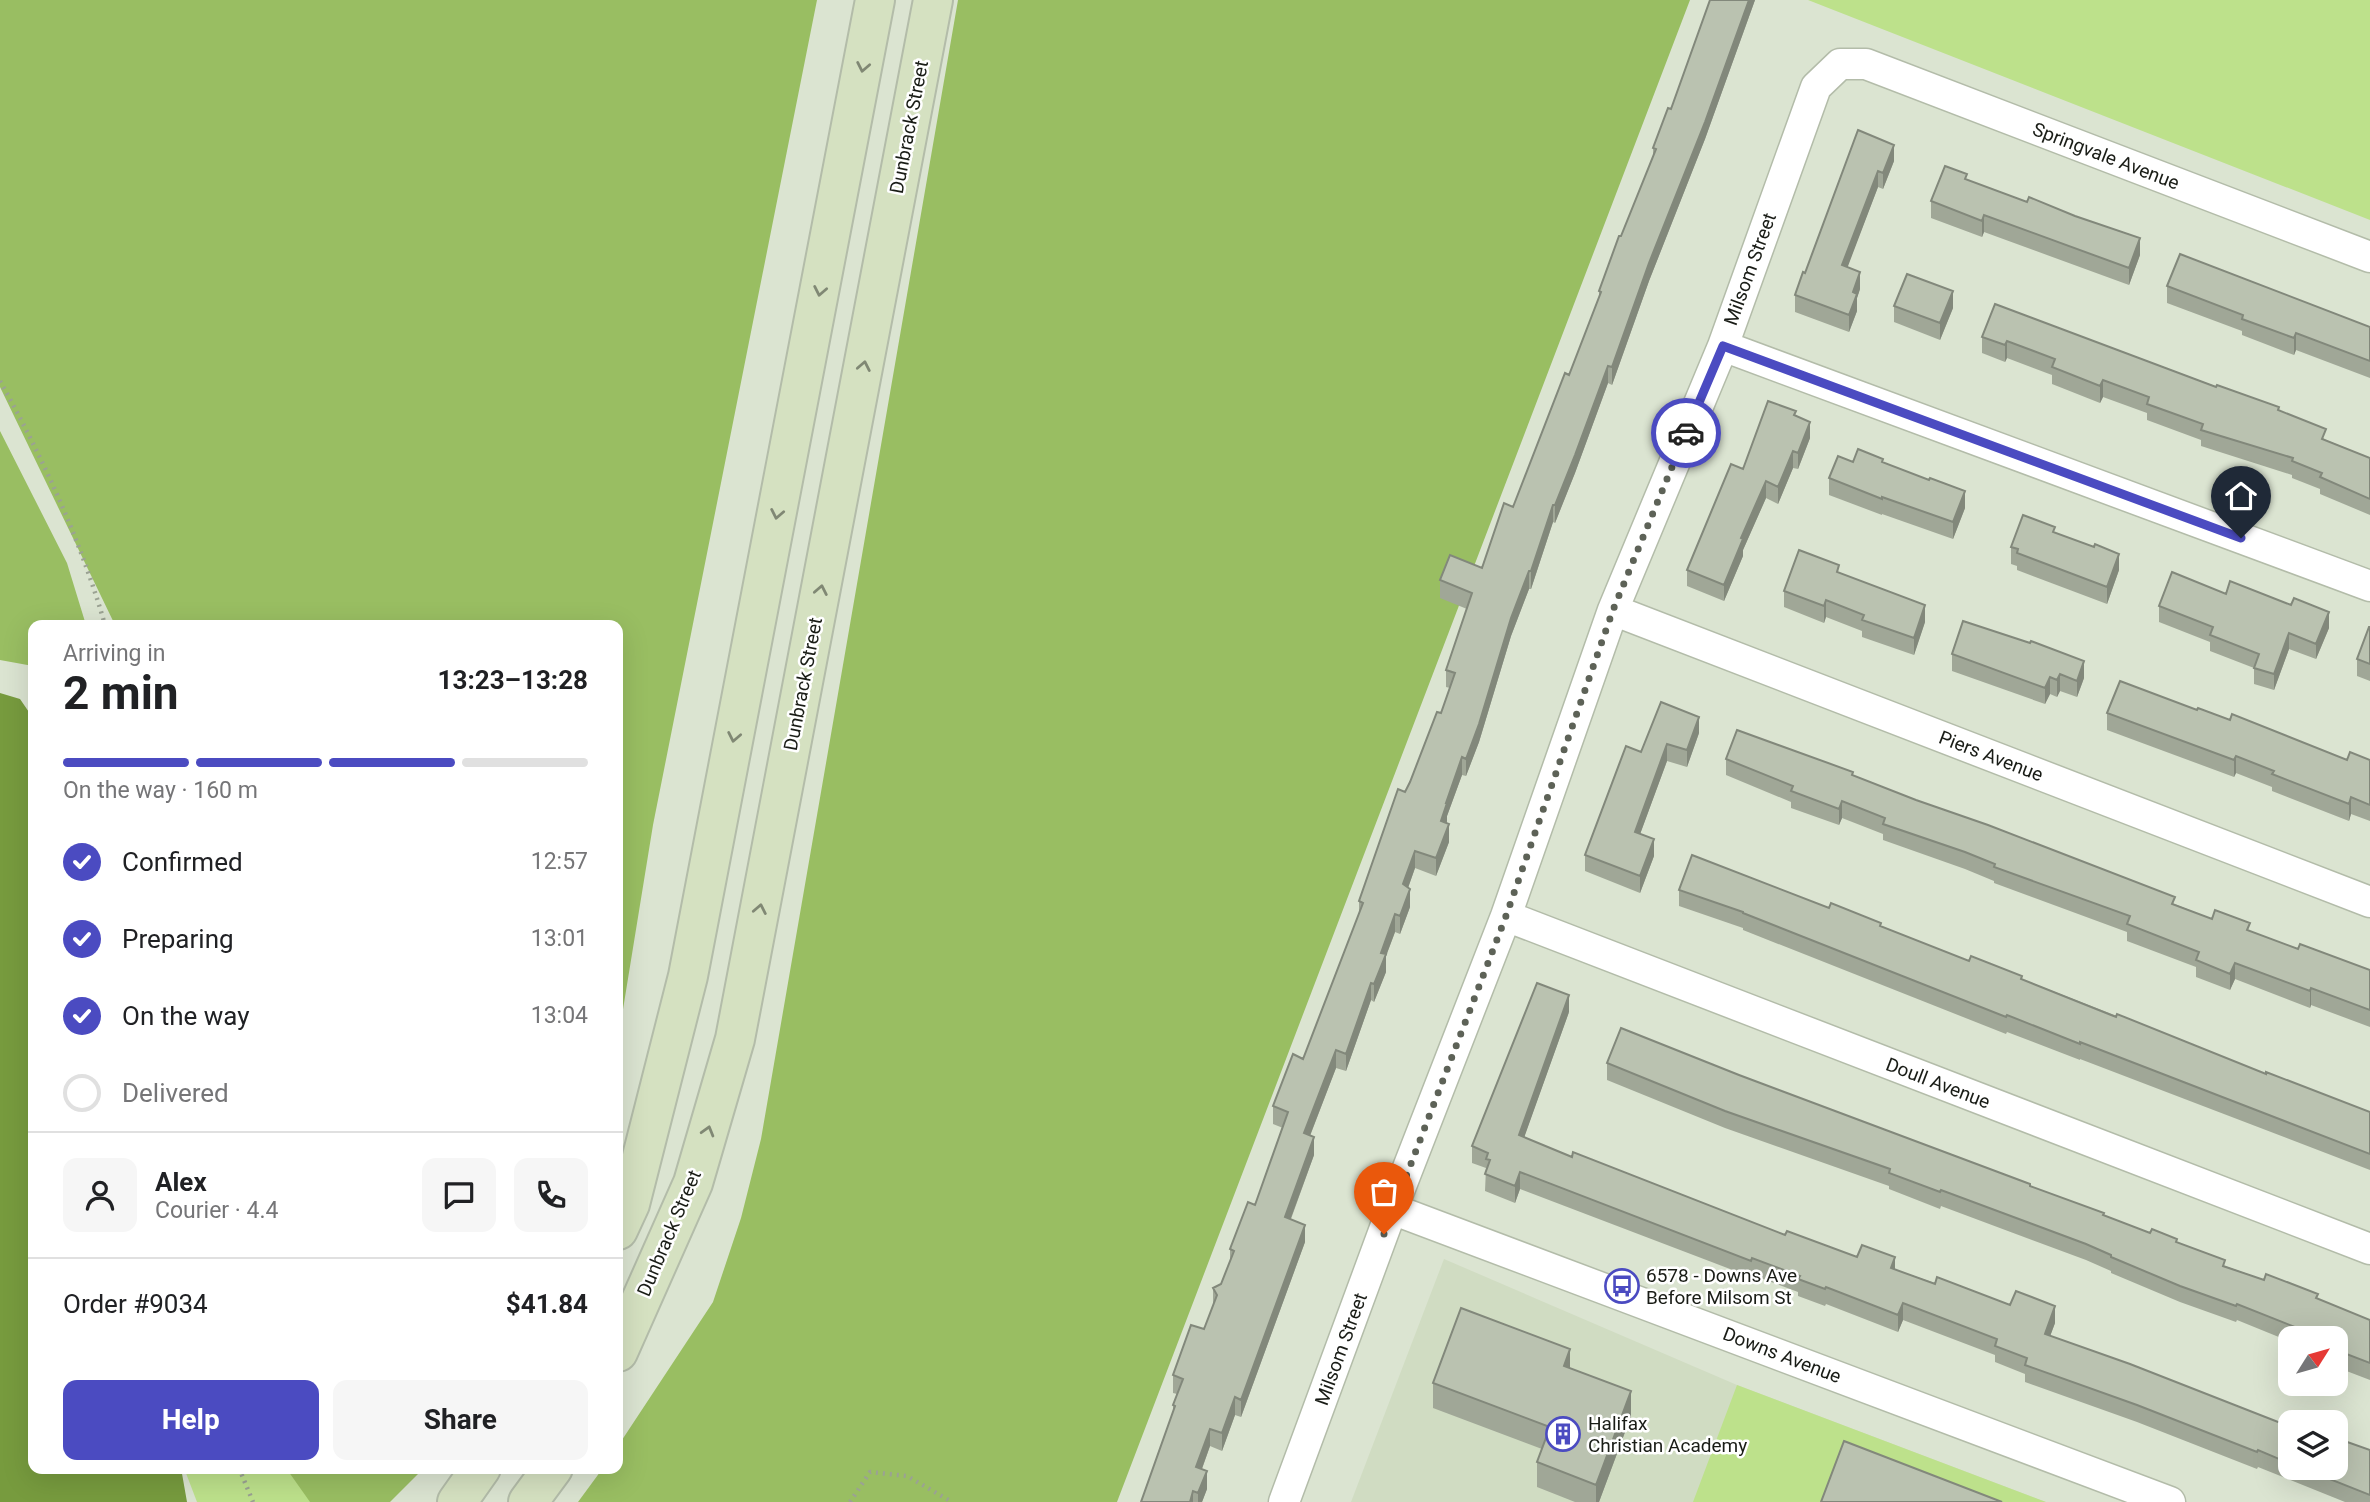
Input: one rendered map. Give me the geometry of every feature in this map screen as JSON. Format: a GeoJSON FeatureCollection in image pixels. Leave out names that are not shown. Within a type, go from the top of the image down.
{"type":"FeatureCollection","features":[{"type":"Feature","properties":{"kind":"main road"},"geometry":{"type":"LineString","coordinates":[[623,1219],[630,1204],[688,976],[876,0]]}},
{"type":"Feature","properties":{"kind":"main road","name":"Dunbrack Street"},"geometry":{"type":"LineString","coordinates":[[623,1341],[693,1183],[735,1039],[933,0]]}},
{"type":"Feature","properties":{"kind":"main road"},"geometry":{"type":"LineString","coordinates":[[457,1502],[477,1474]]}},
{"type":"Feature","properties":{"kind":"main road"},"geometry":{"type":"LineString","coordinates":[[528,1502],[549,1474]]}},
{"type":"Feature","properties":{"kind":"street","name":"Springvale Avenue"},"geometry":{"type":"LineString","coordinates":[[1840,64],[1866,64],[2370,257]]}},
{"type":"Feature","properties":{"kind":"street","name":"Milsom Street"},"geometry":{"type":"LineString","coordinates":[[1284,1502],[1392,1209],[1506,916],[1613,610],[1723,346],[1816,87],[1840,64]]}},
{"type":"Feature","properties":{"kind":"street"},"geometry":{"type":"LineString","coordinates":[[1723,346],[2370,586]]}},
{"type":"Feature","properties":{"kind":"street","name":"Piers Avenue"},"geometry":{"type":"LineString","coordinates":[[1613,610],[2370,902]]}},
{"type":"Feature","properties":{"kind":"street","name":"Doull Avenue"},"geometry":{"type":"LineString","coordinates":[[1506,916],[2370,1249]]}},
{"type":"Feature","properties":{"kind":"street","name":"Downs Avenue"},"geometry":{"type":"LineString","coordinates":[[1392,1209],[2171,1502]]}},
{"type":"Feature","properties":{"kind":"path"},"geometry":{"type":"LineString","coordinates":[[0,381],[53,489],[93,583],[104,620]]}},
{"type":"Feature","properties":{"kind":"path"},"geometry":{"type":"LineString","coordinates":[[850,1502],[870,1472],[907,1476],[952,1502]]}},
{"type":"Feature","properties":{"kind":"path"},"geometry":{"type":"LineString","coordinates":[[241,1474],[253,1502]]}},
{"type":"Feature","properties":{"kind":"shaded area"},"geometry":{"type":"Polygon","coordinates":[[[0,0],[817,0],[653,825],[623,1009],[623,620],[113,620],[0,387],[0,0]]]}},
{"type":"Feature","properties":{"kind":"shaded area"},"geometry":{"type":"Polygon","coordinates":[[[958,0],[1690,0],[1117,1502],[578,1502],[599,1474],[623,1474],[623,1438],[713,1302],[741,1218],[761,1139],[958,0]]]}},
{"type":"Feature","properties":{"kind":"shaded area"},"geometry":{"type":"Polygon","coordinates":[[[1808,0],[2370,0],[2370,220],[1808,0]]]}},
{"type":"Feature","properties":{"kind":"shaded area"},"geometry":{"type":"Polygon","coordinates":[[[0,431],[67,563],[84,620],[28,620],[28,665],[0,660],[0,431]]]}},
{"type":"Feature","properties":{"kind":"shaded area"},"geometry":{"type":"Polygon","coordinates":[[[0,693],[20,699],[28,711],[28,1474],[182,1474],[187,1502],[0,1502],[0,693]]]}},
{"type":"Feature","properties":{"kind":"shaded area"},"geometry":{"type":"Polygon","coordinates":[[[1444,1259],[1737,1385],[2046,1502],[1351,1502],[1444,1259]]]}},
{"type":"Feature","properties":{"kind":"shaded area"},"geometry":{"type":"Polygon","coordinates":[[[1737,1385],[2046,1502],[1693,1502],[1737,1385]]]}},
{"type":"Feature","properties":{"kind":"shaded area"},"geometry":{"type":"Polygon","coordinates":[[[186,1474],[312,1474],[324,1502],[197,1502],[186,1474]]]}},
{"type":"Feature","properties":{"kind":"shaded area"},"geometry":{"type":"Polygon","coordinates":[[[290,1474],[418,1474],[390,1502],[310,1502],[290,1474]]]}},
{"type":"Feature","properties":{"kind":"building"},"geometry":{"type":"Polygon","coordinates":[[[1710,0],[1749,0],[1612,367],[1608,366],[1511,618],[1479,724],[1466,759],[1462,757],[1446,803],[1441,821],[1449,824],[1436,858],[1415,851],[1403,884],[1410,889],[1400,916],[1395,914],[1381,953],[1386,954],[1374,984],[1371,983],[1346,1054],[1336,1050],[1304,1133],[1314,1137],[1285,1217],[1305,1225],[1241,1400],[1235,1397],[1222,1433],[1210,1429],[1196,1467],[1207,1471],[1198,1493],[1193,1491],[1190,1502],[1141,1502],[1183,1379],[1173,1375],[1191,1325],[1204,1329],[1217,1295],[1213,1288],[1221,1284],[1234,1251],[1230,1249],[1248,1202],[1255,1205],[1288,1112],[1273,1106],[1293,1054],[1303,1059],[1363,903],[1359,901],[1398,789],[1405,792],[1410,782],[1437,712],[1441,713],[1455,673],[1446,670],[1472,593],[1440,580],[1450,555],[1482,568],[1504,503],[1513,507],[1565,373],[1569,375],[1619,236],[1656,149],[1653,148],[1668,108],[1671,109],[1710,0]]]}},
{"type":"Feature","properties":{"kind":"building"},"geometry":{"type":"Polygon","coordinates":[[[1858,130],[1894,145],[1883,173],[1878,171],[1842,265],[1860,272],[1853,292],[1857,294],[1849,315],[1795,295],[1858,130]]]}},
{"type":"Feature","properties":{"kind":"building"},"geometry":{"type":"Polygon","coordinates":[[[1945,166],[1967,174],[1965,179],[2027,202],[2029,197],[2140,238],[2129,268],[1984,215],[1982,221],[1931,201],[1945,166]]]}},
{"type":"Feature","properties":{"kind":"building"},"geometry":{"type":"Polygon","coordinates":[[[2180,254],[2370,327],[2370,361],[2296,333],[2294,338],[2242,319],[2243,315],[2167,286],[2180,254]]]}},
{"type":"Feature","properties":{"kind":"building"},"geometry":{"type":"Polygon","coordinates":[[[1907,274],[1953,291],[1940,323],[1894,306],[1907,274]]]}},
{"type":"Feature","properties":{"kind":"building"},"geometry":{"type":"Polygon","coordinates":[[[1995,304],[2216,387],[2217,385],[2279,407],[2278,410],[2326,429],[2322,439],[2370,458],[2370,499],[2320,477],[2322,473],[2292,461],[2293,458],[2201,430],[2203,424],[2147,404],[2149,397],[2103,380],[2100,386],[2052,367],[2055,359],[2007,341],[2005,345],[1982,337],[1995,304]]]}},
{"type":"Feature","properties":{"kind":"building"},"geometry":{"type":"Polygon","coordinates":[[[1768,401],[1796,411],[1794,415],[1810,422],[1798,453],[1793,451],[1778,487],[1766,481],[1724,585],[1687,570],[1731,464],[1743,469],[1768,401]]]}},
{"type":"Feature","properties":{"kind":"building"},"geometry":{"type":"Polygon","coordinates":[[[1858,449],[1883,459],[1882,462],[1965,491],[1953,522],[1829,478],[1838,456],[1853,462],[1858,449]]]}},
{"type":"Feature","properties":{"kind":"building"},"geometry":{"type":"Polygon","coordinates":[[[2023,515],[2055,527],[2053,532],[2119,554],[2107,587],[2017,553],[2018,549],[2011,547],[2023,515]]]}},
{"type":"Feature","properties":{"kind":"building"},"geometry":{"type":"Polygon","coordinates":[[[1799,550],[1839,565],[1837,572],[1925,605],[1914,638],[1862,620],[1864,615],[1826,600],[1824,606],[1784,591],[1799,550]]]}},
{"type":"Feature","properties":{"kind":"building"},"geometry":{"type":"Polygon","coordinates":[[[2172,572],[2226,594],[2230,581],[2291,605],[2294,598],[2329,612],[2316,644],[2289,633],[2274,674],[2254,668],[2259,654],[2210,635],[2213,627],[2159,606],[2172,572]]]}},
{"type":"Feature","properties":{"kind":"building"},"geometry":{"type":"Polygon","coordinates":[[[1963,621],[2030,643],[2031,641],[2084,661],[2077,681],[2060,674],[2057,680],[2050,677],[2045,688],[1952,654],[1963,621]]]}},
{"type":"Feature","properties":{"kind":"building"},"geometry":{"type":"Polygon","coordinates":[[[2370,627],[2370,664],[2357,659],[2370,627]]]}},
{"type":"Feature","properties":{"kind":"building"},"geometry":{"type":"Polygon","coordinates":[[[2120,681],[2230,720],[2232,714],[2347,760],[2350,752],[2370,760],[2370,805],[2351,797],[2349,804],[2272,774],[2274,771],[2236,756],[2234,760],[2107,713],[2120,681]]]}},
{"type":"Feature","properties":{"kind":"building"},"geometry":{"type":"Polygon","coordinates":[[[1661,702],[1699,717],[1687,750],[1667,744],[1635,832],[1654,839],[1640,876],[1585,855],[1626,746],[1641,752],[1661,702]]]}},
{"type":"Feature","properties":{"kind":"building"},"geometry":{"type":"Polygon","coordinates":[[[1737,730],[2175,897],[2172,904],[2212,919],[2215,910],[2250,923],[2247,930],[2298,949],[2300,944],[2370,970],[2370,1010],[2235,963],[2230,974],[2196,960],[2199,952],[2127,924],[2130,916],[1994,867],[1995,864],[1965,852],[1883,824],[1885,818],[1842,801],[1839,809],[1791,791],[1793,786],[1726,759],[1737,730]]]}},
{"type":"Feature","properties":{"kind":"building"},"geometry":{"type":"Polygon","coordinates":[[[1692,855],[1829,908],[1831,903],[1881,923],[1880,926],[1969,961],[1971,956],[2116,1017],[2117,1014],[2266,1074],[2370,1112],[2370,1154],[2080,1042],[2007,1015],[2006,1017],[1743,912],[1679,890],[1692,855]]]}},
{"type":"Feature","properties":{"kind":"building"},"geometry":{"type":"Polygon","coordinates":[[[1537,983],[1569,995],[1519,1135],[1572,1157],[1573,1152],[1785,1235],[1787,1231],[1857,1257],[1862,1245],[1895,1257],[1891,1268],[1935,1284],[1937,1277],[2010,1305],[2016,1291],[2055,1306],[2045,1334],[2278,1422],[2278,1458],[2025,1365],[2027,1358],[1995,1346],[1997,1339],[1903,1303],[1898,1315],[1520,1172],[1515,1186],[1485,1174],[1490,1160],[1486,1159],[1488,1153],[1472,1146],[1537,983]]]}},
{"type":"Feature","properties":{"kind":"building"},"geometry":{"type":"Polygon","coordinates":[[[1621,1028],[2030,1184],[2150,1233],[2152,1229],[2177,1239],[2176,1242],[2225,1260],[2223,1266],[2264,1280],[2266,1274],[2318,1294],[2316,1298],[2370,1320],[2370,1363],[2348,1355],[2348,1326],[2292,1326],[2237,1304],[2236,1306],[2180,1286],[2086,1244],[1889,1173],[1890,1169],[1725,1111],[1607,1063],[1621,1028]]]}},
{"type":"Feature","properties":{"kind":"building","name":"Halifax Christian Academy"},"geometry":{"type":"Polygon","coordinates":[[[1461,1308],[1570,1349],[1564,1366],[1631,1391],[1596,1485],[1537,1462],[1550,1427],[1433,1383],[1461,1308]]]}},
{"type":"Feature","properties":{"kind":"building"},"geometry":{"type":"Polygon","coordinates":[[[1844,1441],[2002,1502],[1821,1502],[1844,1441]]]}},
{"type":"Feature","properties":{"kind":"building"},"geometry":{"type":"Polygon","coordinates":[[[2348,1442],[2370,1450],[2370,1495],[2332,1480],[2348,1480],[2348,1442]]]}},
{"type":"Feature","properties":{"kind":"way so far"},"geometry":{"type":"LineString","coordinates":[[1384,1234],[1506,916],[1613,610],[1686,433]]}},
{"type":"Feature","properties":{"kind":"place","name":"6578 - Downs Ave Before Milsom St"},"geometry":{"type":"Point","coordinates":[1622,1286]}},
{"type":"Feature","properties":{"kind":"place","name":"Halifax Christian Academy"},"geometry":{"type":"Point","coordinates":[1563,1434]}},
{"type":"Feature","properties":{"kind":"route"},"geometry":{"type":"LineString","coordinates":[[1686,433],[1723,346],[2241,538]]}}]}
